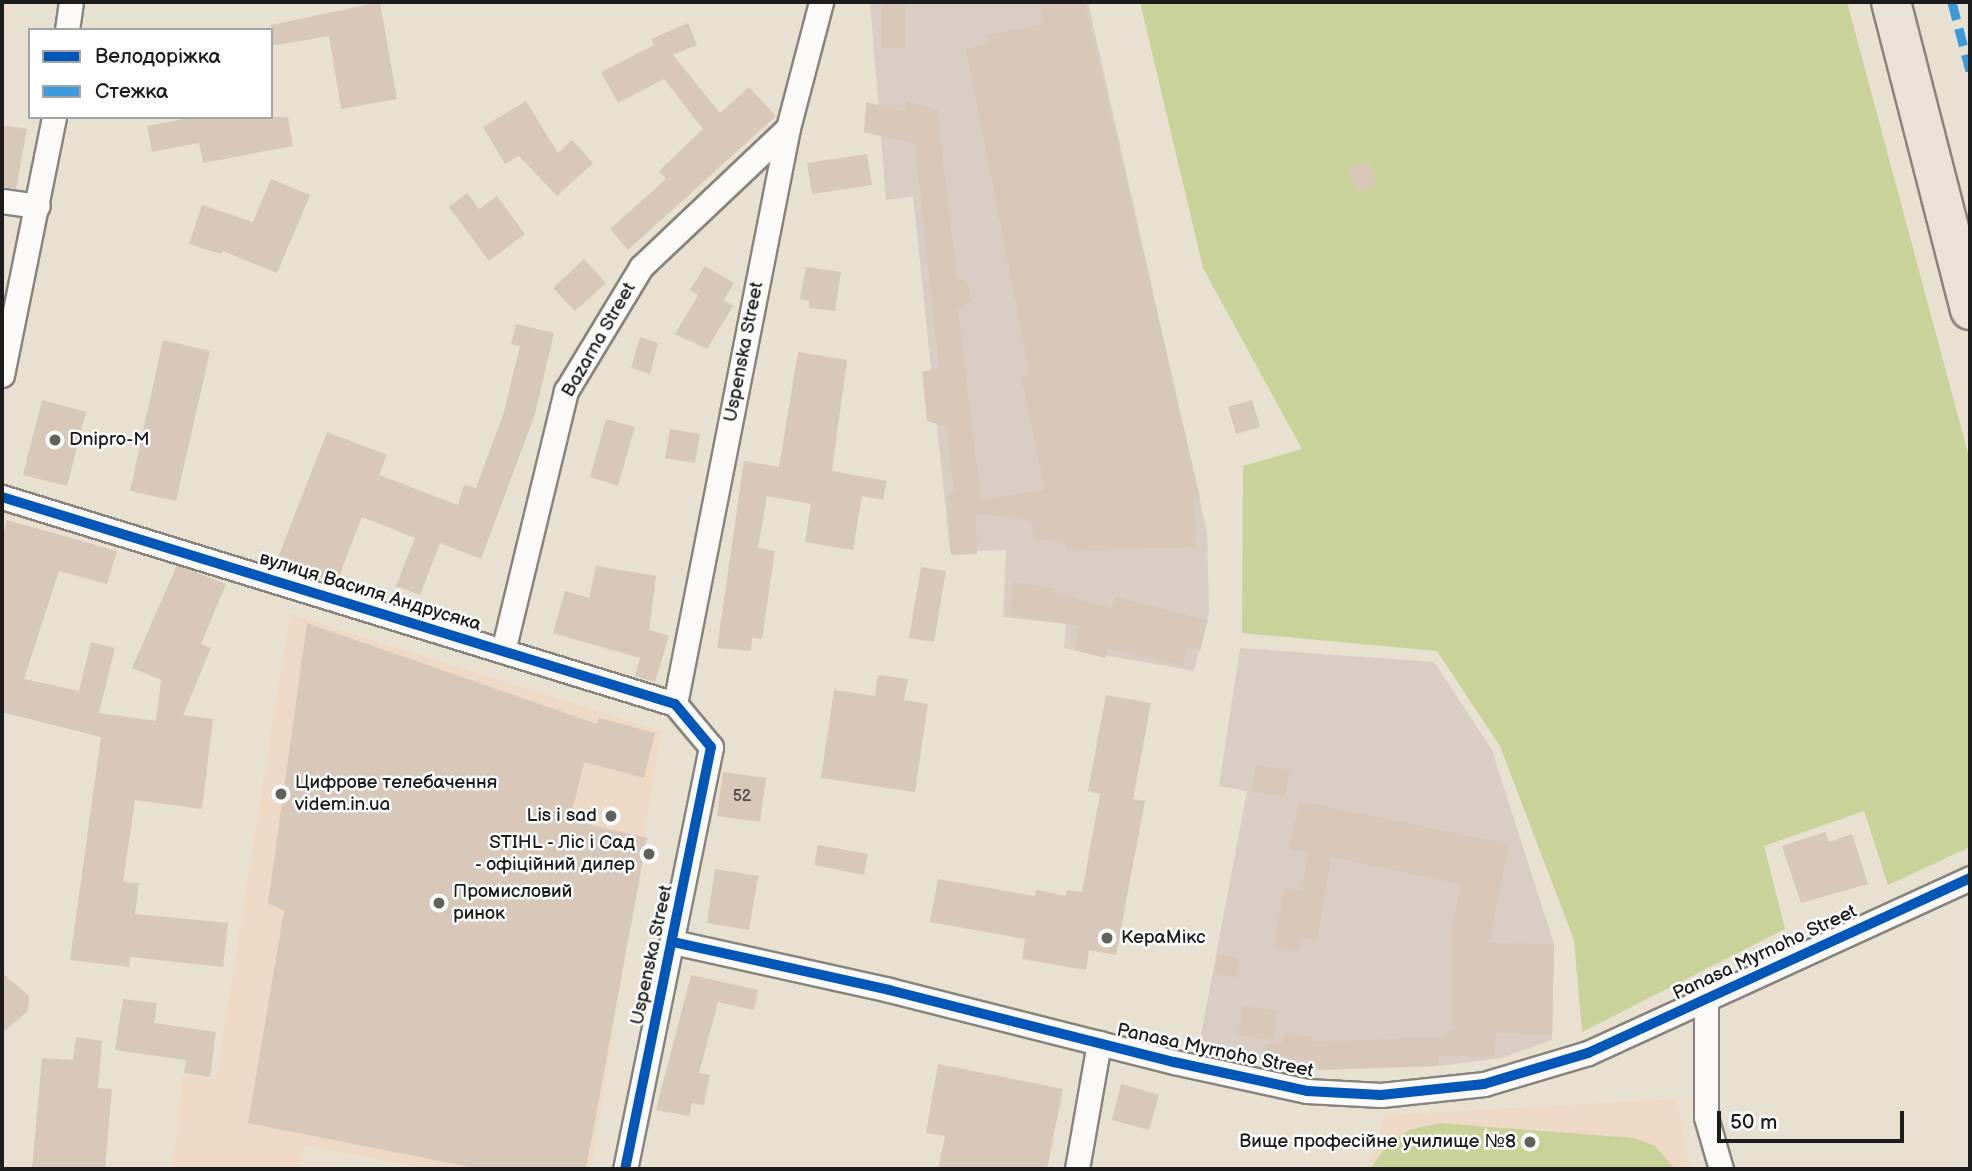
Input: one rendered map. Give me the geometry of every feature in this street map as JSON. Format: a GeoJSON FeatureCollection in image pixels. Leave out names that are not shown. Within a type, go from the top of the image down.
{"type":"FeatureCollection","features":[{"type":"Feature","properties":{"kind":"highway"},"geometry":{"type":"LineString","coordinates":[[1891,2],[1970,310]]}},
{"type":"Feature","properties":{"kind":"street"},"geometry":{"type":"LineString","coordinates":[[67,28],[71,2]]}},
{"type":"Feature","properties":{"kind":"street","name":"Uspenska Street"},"geometry":{"type":"LineString","coordinates":[[625,1169],[712,747],[675,704],[788,128],[821,2]]}},
{"type":"Feature","properties":{"kind":"street"},"geometry":{"type":"LineString","coordinates":[[2,375],[54,119]]}},
{"type":"Feature","properties":{"kind":"street","name":"Bazarna Street"},"geometry":{"type":"LineString","coordinates":[[503,651],[566,391],[640,267],[788,128]]}},
{"type":"Feature","properties":{"kind":"street"},"geometry":{"type":"LineString","coordinates":[[2,201],[38,206]]}},
{"type":"Feature","properties":{"kind":"street","name":"вулиця Василя Андрусяка"},"geometry":{"type":"LineString","coordinates":[[2,497],[675,704]]}},
{"type":"Feature","properties":{"kind":"street","name":"Panasa Myrnoho Street"},"geometry":{"type":"LineString","coordinates":[[673,942],[1307,1091],[1381,1096],[1429,1093],[1484,1084],[1588,1053],[1970,878]]}},
{"type":"Feature","properties":{"kind":"street"},"geometry":{"type":"LineString","coordinates":[[1706,999],[1706,1117],[1721,1169]]}},
{"type":"Feature","properties":{"kind":"street"},"geometry":{"type":"LineString","coordinates":[[1077,1169],[1099,1043]]}},
{"type":"Feature","properties":{"kind":"shaded area"},"geometry":{"type":"Polygon","coordinates":[[[870,2],[1088,2],[1207,532],[1209,613],[1194,671],[1064,648],[1066,624],[1003,617],[1006,550],[950,551],[913,196],[886,200],[870,2]]]}},
{"type":"Feature","properties":{"kind":"shaded area","name":"Промисловий ринок"},"geometry":{"type":"Polygon","coordinates":[[[290,614],[661,731],[591,1169],[428,1169],[304,1145],[302,1169],[173,1169],[183,1075],[216,1079],[290,614]]]}},
{"type":"Feature","properties":{"kind":"shaded area"},"geometry":{"type":"Polygon","coordinates":[[[1240,648],[1434,662],[1492,750],[1554,944],[1552,1040],[1502,1058],[1438,1066],[1319,1070],[1208,1050],[1200,1040],[1247,791],[1219,786],[1240,648]]]}},
{"type":"Feature","properties":{"kind":"shaded area","name":"Вище професійне училище №8"},"geometry":{"type":"Polygon","coordinates":[[[1677,1099],[1690,1169],[1366,1169],[1385,1115],[1677,1099]]]}},
{"type":"Feature","properties":{"kind":"green space"},"geometry":{"type":"Polygon","coordinates":[[[1140,2],[1847,2],[1970,461],[1970,847],[1888,885],[1864,811],[1764,846],[1785,929],[1582,1032],[1574,940],[1500,746],[1437,651],[1242,633],[1243,466],[1302,449],[1203,268],[1140,2]]]}},
{"type":"Feature","properties":{"kind":"green space"},"geometry":{"type":"Polygon","coordinates":[[[1440,1123],[1634,1138],[1655,1146],[1675,1169],[1370,1169],[1389,1143],[1409,1130],[1440,1123]]]}},
{"type":"Feature","properties":{"kind":"building"},"geometry":{"type":"Polygon","coordinates":[[[380,2],[397,99],[341,109],[329,36],[273,46],[271,25],[380,2]]]}},
{"type":"Feature","properties":{"kind":"building"},"geometry":{"type":"Polygon","coordinates":[[[881,2],[905,2],[905,48],[881,48],[881,2]]]}},
{"type":"Feature","properties":{"kind":"building"},"geometry":{"type":"Polygon","coordinates":[[[1040,2],[1085,2],[1200,498],[1193,501],[1197,547],[1068,551],[1065,542],[1035,539],[1030,520],[976,513],[977,554],[951,555],[947,495],[954,493],[947,427],[927,421],[922,372],[939,368],[915,144],[864,132],[866,102],[906,112],[906,101],[937,109],[957,279],[967,281],[971,301],[958,310],[981,500],[1045,489],[1021,377],[1030,375],[966,49],[986,44],[985,36],[1044,24],[1040,2]]]}},
{"type":"Feature","properties":{"kind":"building"},"geometry":{"type":"Polygon","coordinates":[[[688,23],[697,45],[673,55],[720,113],[749,87],[776,116],[628,250],[610,229],[666,179],[659,171],[703,129],[664,79],[618,103],[601,72],[654,45],[651,39],[688,23]]]}},
{"type":"Feature","properties":{"kind":"building"},"geometry":{"type":"Polygon","coordinates":[[[526,101],[558,153],[572,140],[593,163],[557,196],[519,156],[505,164],[483,127],[526,101]]]}},
{"type":"Feature","properties":{"kind":"building"},"geometry":{"type":"Polygon","coordinates":[[[288,117],[293,146],[203,163],[199,143],[152,152],[147,126],[184,119],[288,117]]]}},
{"type":"Feature","properties":{"kind":"building"},"geometry":{"type":"Polygon","coordinates":[[[2,125],[27,129],[16,189],[2,187],[2,125]]]}},
{"type":"Feature","properties":{"kind":"building"},"geometry":{"type":"Polygon","coordinates":[[[867,154],[872,185],[812,194],[807,163],[867,154]]]}},
{"type":"Feature","properties":{"kind":"building"},"geometry":{"type":"Polygon","coordinates":[[[1369,161],[1377,185],[1356,192],[1348,168],[1369,161]]]}},
{"type":"Feature","properties":{"kind":"building"},"geometry":{"type":"Polygon","coordinates":[[[271,179],[310,195],[277,273],[223,251],[221,254],[189,244],[202,205],[253,222],[271,179]]]}},
{"type":"Feature","properties":{"kind":"building"},"geometry":{"type":"Polygon","coordinates":[[[467,193],[479,209],[497,196],[525,234],[489,261],[449,207],[467,193]]]}},
{"type":"Feature","properties":{"kind":"building"},"geometry":{"type":"Polygon","coordinates":[[[584,259],[606,283],[575,311],[553,288],[584,259]]]}},
{"type":"Feature","properties":{"kind":"building"},"geometry":{"type":"Polygon","coordinates":[[[705,266],[734,283],[724,300],[733,306],[707,349],[675,334],[698,295],[690,290],[705,266]]]}},
{"type":"Feature","properties":{"kind":"building"},"geometry":{"type":"Polygon","coordinates":[[[806,267],[841,272],[835,311],[809,308],[809,301],[800,299],[806,267]]]}},
{"type":"Feature","properties":{"kind":"building"},"geometry":{"type":"Polygon","coordinates":[[[516,324],[554,333],[535,414],[481,559],[440,543],[420,595],[396,586],[415,538],[362,517],[336,584],[277,560],[327,432],[387,455],[379,475],[458,505],[464,485],[476,488],[503,415],[520,346],[511,344],[516,324]]]}},
{"type":"Feature","properties":{"kind":"building"},"geometry":{"type":"Polygon","coordinates":[[[640,337],[658,343],[650,374],[631,368],[640,337]]]}},
{"type":"Feature","properties":{"kind":"building"},"geometry":{"type":"Polygon","coordinates":[[[163,340],[210,351],[176,501],[130,491],[163,340]]]}},
{"type":"Feature","properties":{"kind":"building"},"geometry":{"type":"Polygon","coordinates":[[[798,352],[847,360],[832,471],[887,481],[883,500],[862,496],[853,550],[805,542],[811,504],[767,496],[758,548],[775,551],[762,639],[752,638],[751,651],[717,648],[744,461],[779,467],[798,352]]]}},
{"type":"Feature","properties":{"kind":"building"},"geometry":{"type":"Polygon","coordinates":[[[42,400],[86,412],[67,486],[23,475],[42,400]]]}},
{"type":"Feature","properties":{"kind":"building"},"geometry":{"type":"Polygon","coordinates":[[[1252,400],[1260,427],[1236,434],[1228,407],[1252,400]]]}},
{"type":"Feature","properties":{"kind":"building"},"geometry":{"type":"Polygon","coordinates":[[[606,419],[635,427],[618,486],[590,477],[606,419]]]}},
{"type":"Feature","properties":{"kind":"building"},"geometry":{"type":"Polygon","coordinates":[[[670,429],[700,434],[695,463],[665,458],[670,429]]]}},
{"type":"Feature","properties":{"kind":"building"},"geometry":{"type":"Polygon","coordinates":[[[7,520],[117,551],[107,584],[59,571],[24,679],[79,691],[91,642],[115,648],[99,713],[156,721],[161,680],[132,668],[177,565],[226,584],[201,644],[211,648],[183,715],[213,719],[202,809],[135,800],[123,882],[139,883],[135,914],[228,923],[223,967],[130,957],[129,967],[70,960],[101,737],[2,712],[2,539],[7,520]]]}},
{"type":"Feature","properties":{"kind":"building"},"geometry":{"type":"Polygon","coordinates":[[[596,566],[656,576],[649,630],[669,636],[655,682],[635,676],[640,658],[553,633],[565,591],[589,598],[596,566]]]}},
{"type":"Feature","properties":{"kind":"building"},"geometry":{"type":"Polygon","coordinates":[[[921,567],[946,571],[934,642],[909,638],[921,567]]]}},
{"type":"Feature","properties":{"kind":"building"},"geometry":{"type":"Polygon","coordinates":[[[1014,582],[1055,589],[1054,593],[1112,608],[1115,597],[1208,620],[1200,651],[1187,648],[1183,666],[1108,648],[1105,658],[1074,650],[1080,626],[1009,615],[1014,582]]]}},
{"type":"Feature","properties":{"kind":"building","name":"Промисловий ринок"},"geometry":{"type":"Polygon","coordinates":[[[307,623],[597,724],[599,718],[655,733],[644,778],[584,762],[570,820],[647,838],[586,1169],[480,1169],[248,1123],[284,911],[268,903],[307,623]]]}},
{"type":"Feature","properties":{"kind":"building"},"geometry":{"type":"Polygon","coordinates":[[[878,675],[908,679],[904,700],[928,704],[915,792],[821,778],[834,690],[875,696],[878,675]]]}},
{"type":"Feature","properties":{"kind":"building"},"geometry":{"type":"Polygon","coordinates":[[[1106,695],[1151,703],[1133,799],[1145,801],[1116,955],[1089,950],[1086,970],[1022,959],[1025,939],[930,922],[938,879],[1035,896],[1036,890],[1066,896],[1067,890],[1082,892],[1100,794],[1088,791],[1106,695]]]}},
{"type":"Feature","properties":{"kind":"building"},"geometry":{"type":"Polygon","coordinates":[[[1256,765],[1289,770],[1286,796],[1252,792],[1256,765]]]}},
{"type":"Feature","properties":{"kind":"building"},"geometry":{"type":"Polygon","coordinates":[[[723,772],[766,778],[760,822],[717,816],[723,772]]]}},
{"type":"Feature","properties":{"kind":"building"},"geometry":{"type":"Polygon","coordinates":[[[1299,801],[1509,844],[1489,943],[1554,944],[1552,1034],[1496,1033],[1495,1057],[1438,1056],[1438,1066],[1319,1070],[1318,1062],[1264,1055],[1265,1044],[1283,1043],[1284,1033],[1313,1037],[1312,1042],[1446,1037],[1446,1031],[1453,1031],[1452,928],[1461,884],[1331,857],[1317,940],[1302,938],[1300,952],[1274,948],[1284,888],[1302,891],[1308,853],[1289,849],[1299,801]]]}},
{"type":"Feature","properties":{"kind":"building"},"geometry":{"type":"Polygon","coordinates":[[[1825,832],[1829,842],[1852,834],[1868,884],[1801,903],[1782,846],[1825,832]]]}},
{"type":"Feature","properties":{"kind":"building"},"geometry":{"type":"Polygon","coordinates":[[[818,845],[868,854],[864,875],[814,865],[818,845]]]}},
{"type":"Feature","properties":{"kind":"building"},"geometry":{"type":"Polygon","coordinates":[[[715,869],[758,876],[749,930],[707,923],[715,869]]]}},
{"type":"Feature","properties":{"kind":"building"},"geometry":{"type":"Polygon","coordinates":[[[1217,954],[1239,958],[1236,977],[1214,974],[1217,954]]]}},
{"type":"Feature","properties":{"kind":"building"},"geometry":{"type":"Polygon","coordinates":[[[2,973],[29,996],[28,1011],[2,1033],[2,973]]]}},
{"type":"Feature","properties":{"kind":"building"},"geometry":{"type":"Polygon","coordinates":[[[691,975],[758,990],[754,1010],[718,1002],[699,1073],[710,1075],[704,1105],[692,1103],[689,1116],[656,1110],[691,975]]]}},
{"type":"Feature","properties":{"kind":"building"},"geometry":{"type":"Polygon","coordinates":[[[123,999],[157,1003],[154,1023],[216,1032],[210,1077],[184,1073],[186,1060],[115,1050],[123,999]]]}},
{"type":"Feature","properties":{"kind":"building"},"geometry":{"type":"Polygon","coordinates":[[[1243,1006],[1277,1011],[1273,1040],[1238,1035],[1243,1006]]]}},
{"type":"Feature","properties":{"kind":"building"},"geometry":{"type":"Polygon","coordinates":[[[76,1037],[102,1041],[98,1088],[112,1089],[105,1169],[32,1169],[42,1058],[73,1060],[76,1037]]]}},
{"type":"Feature","properties":{"kind":"building"},"geometry":{"type":"Polygon","coordinates":[[[938,1064],[1063,1089],[1047,1169],[938,1169],[945,1136],[926,1133],[938,1064]]]}},
{"type":"Feature","properties":{"kind":"building"},"geometry":{"type":"Polygon","coordinates":[[[1121,1084],[1159,1095],[1149,1130],[1112,1120],[1121,1084]]]}},
{"type":"Feature","properties":{"kind":"marked path"},"geometry":{"type":"LineString","coordinates":[[1952,2],[1970,71]]}},
{"type":"Feature","properties":{"kind":"cycle path"},"geometry":{"type":"LineString","coordinates":[[2,497],[675,704],[711,747],[625,1169]]}},
{"type":"Feature","properties":{"kind":"cycle path"},"geometry":{"type":"LineString","coordinates":[[673,942],[889,990],[1174,1062],[1307,1091],[1381,1095],[1484,1084],[1588,1053],[1970,878]]}},
{"type":"Feature","properties":{"kind":"place","name":"Dnipro-M"},"geometry":{"type":"Point","coordinates":[55,440]}},
{"type":"Feature","properties":{"kind":"place","name":"Цифрове телебачення videm.in.ua"},"geometry":{"type":"Point","coordinates":[281,794]}},
{"type":"Feature","properties":{"kind":"place","name":"Lis i sad"},"geometry":{"type":"Point","coordinates":[611,816]}},
{"type":"Feature","properties":{"kind":"place","name":"STIHL - Ліс і Сад - офіційний дилер"},"geometry":{"type":"Point","coordinates":[649,854]}},
{"type":"Feature","properties":{"kind":"place","name":"Промисловий ринок"},"geometry":{"type":"Point","coordinates":[439,903]}},
{"type":"Feature","properties":{"kind":"place","name":"КераМікс"},"geometry":{"type":"Point","coordinates":[1107,938]}},
{"type":"Feature","properties":{"kind":"place","name":"Вище професійне училище №8"},"geometry":{"type":"Point","coordinates":[1530,1142]}}]}
